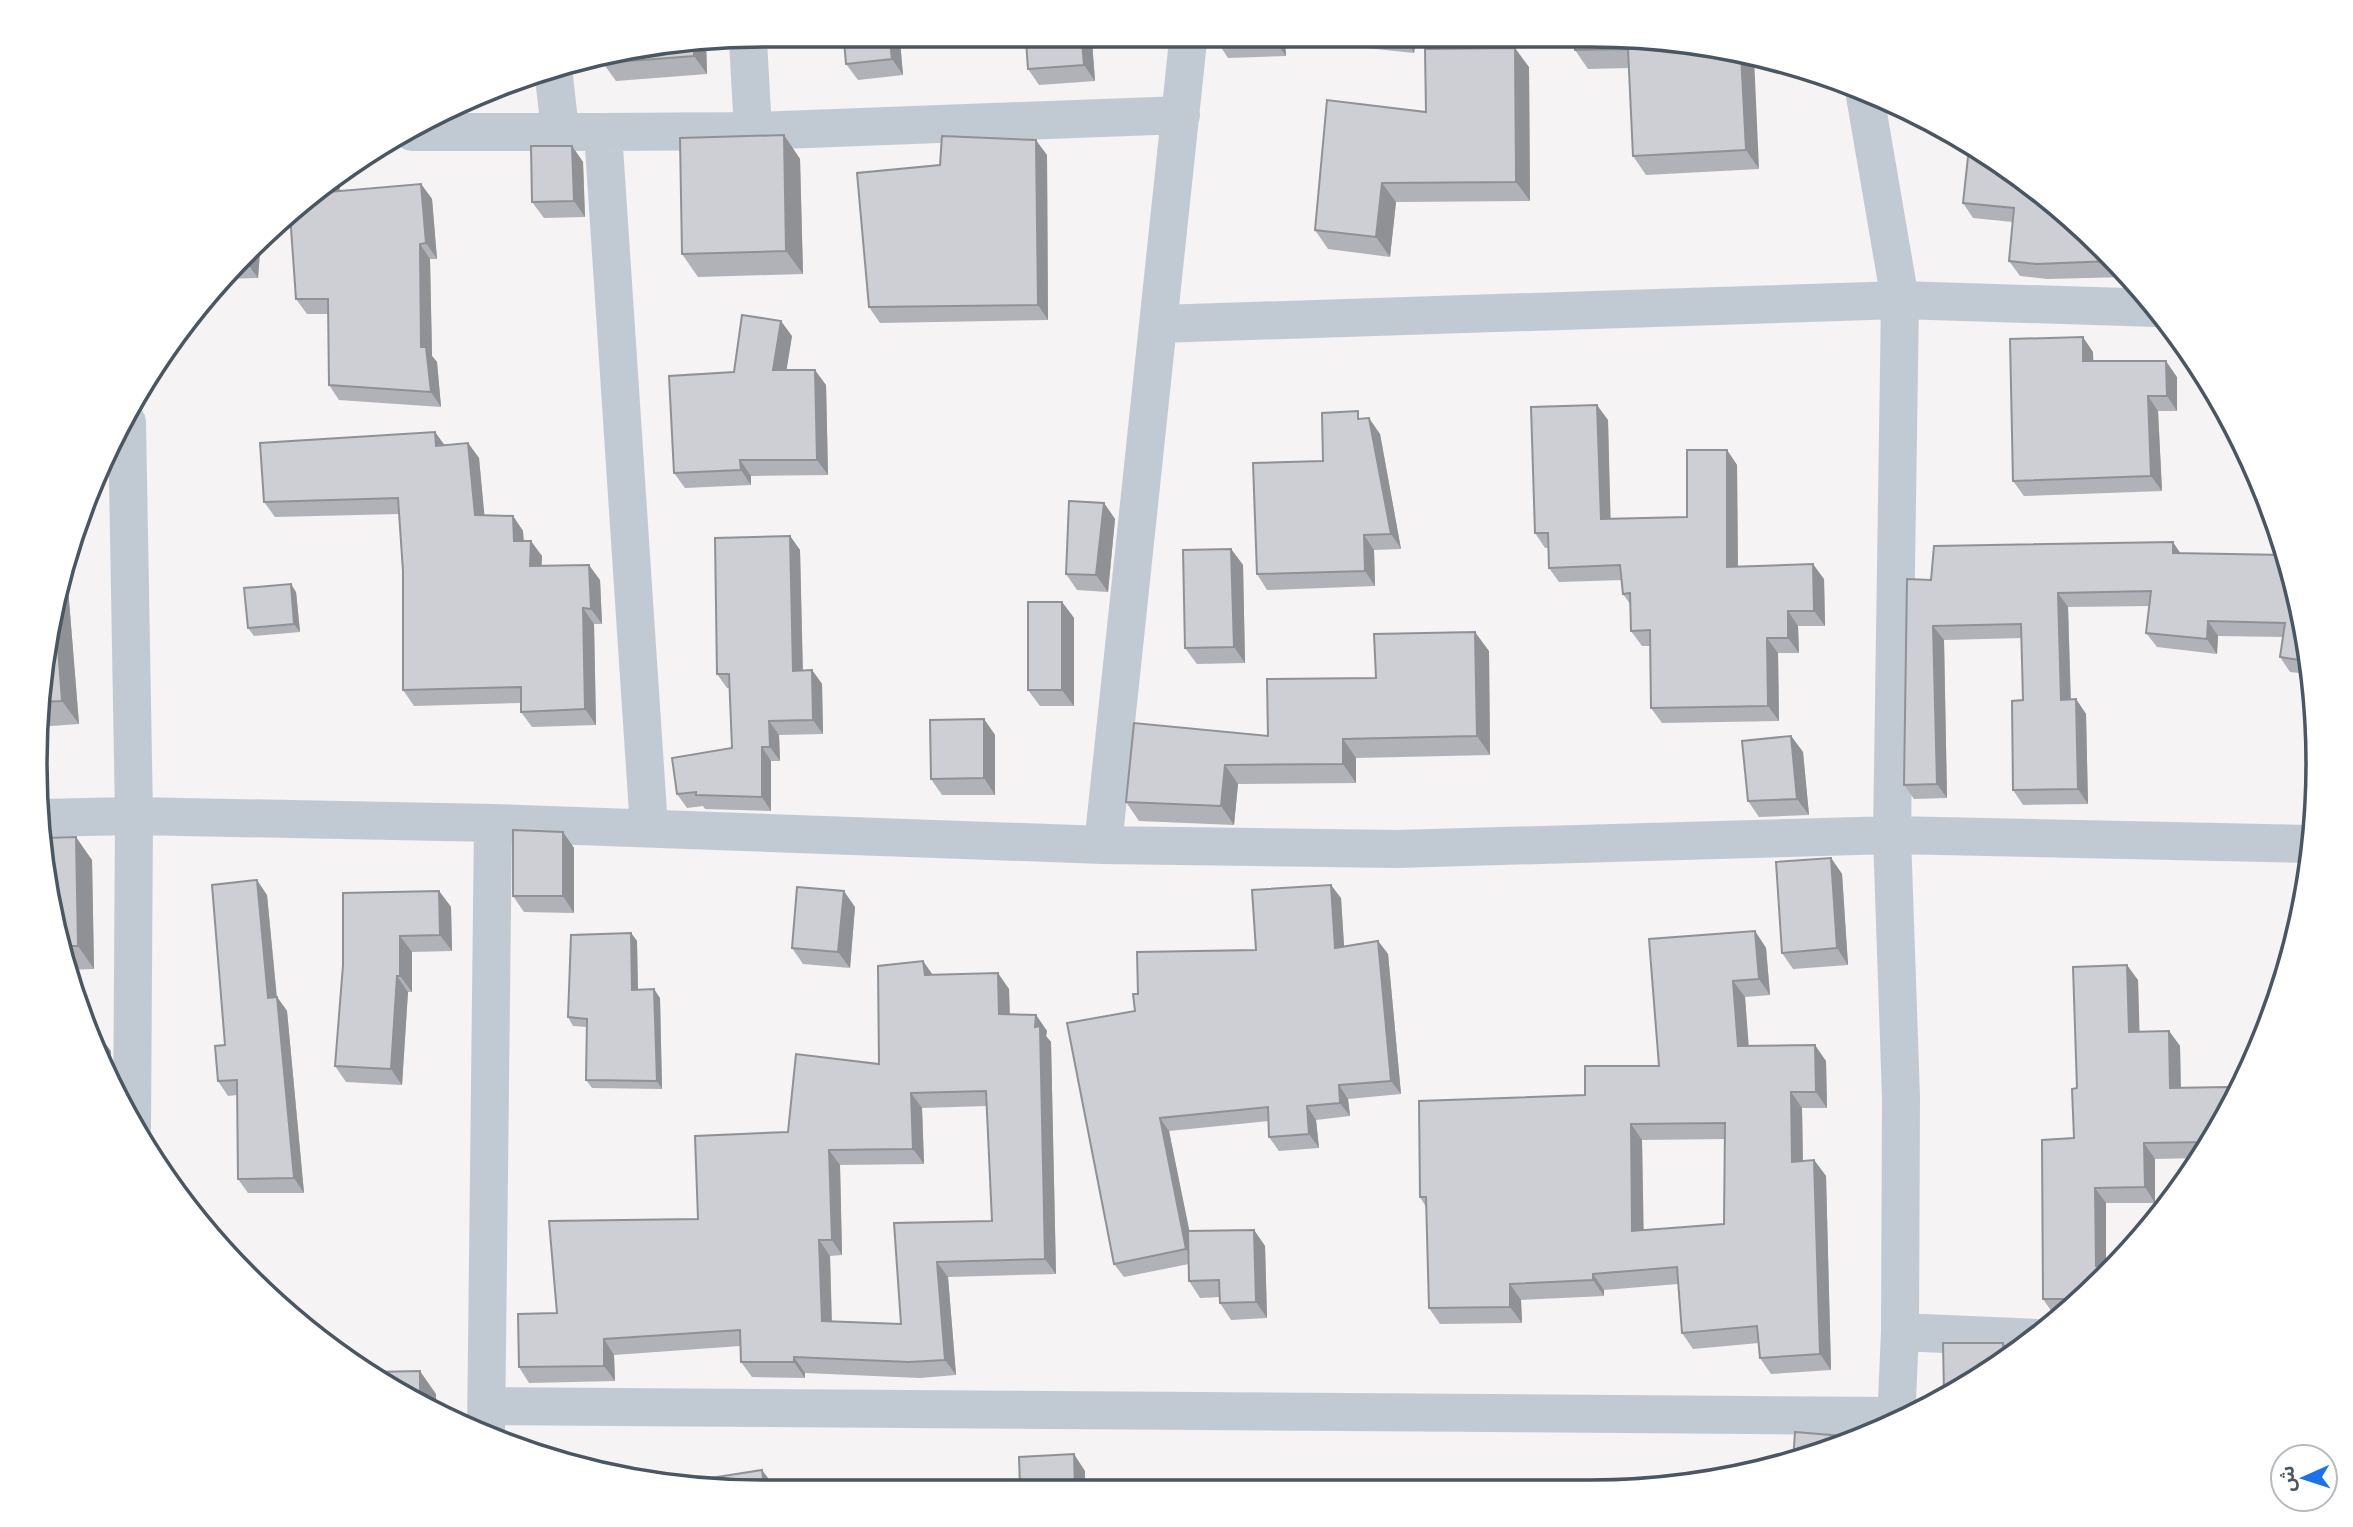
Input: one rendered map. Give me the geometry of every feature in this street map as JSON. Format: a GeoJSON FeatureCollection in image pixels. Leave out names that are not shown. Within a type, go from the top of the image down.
{"type":"FeatureCollection","features":[{"type":"Feature","properties":{"kind":"street"},"geometry":{"type":"LineString","coordinates":[[1103,845],[1187,47]]}},
{"type":"Feature","properties":{"kind":"street"},"geometry":{"type":"LineString","coordinates":[[748,48],[753,131]]}},
{"type":"Feature","properties":{"kind":"street"},"geometry":{"type":"LineString","coordinates":[[554,79],[559,130]]}},
{"type":"Feature","properties":{"kind":"street"},"geometry":{"type":"LineString","coordinates":[[1866,103],[1900,300],[1892,835],[1901,1098],[1897,1410]]}},
{"type":"Feature","properties":{"kind":"street"},"geometry":{"type":"LineString","coordinates":[[426,132],[753,131],[1181,116]]}},
{"type":"Feature","properties":{"kind":"street"},"geometry":{"type":"LineString","coordinates":[[603,132],[649,828]]}},
{"type":"Feature","properties":{"kind":"street"},"geometry":{"type":"LineString","coordinates":[[1159,324],[1900,300],[2142,308]]}},
{"type":"Feature","properties":{"kind":"street"},"geometry":{"type":"LineString","coordinates":[[127,435],[134,816],[132,1101]]}},
{"type":"Feature","properties":{"kind":"street"},"geometry":{"type":"LineString","coordinates":[[50,818],[134,816],[494,823],[1103,845],[1396,849],[1892,835],[2301,844]]}},
{"type":"Feature","properties":{"kind":"street"},"geometry":{"type":"LineString","coordinates":[[494,823],[487,1420],[1877,1419]]}},
{"type":"Feature","properties":{"kind":"street"},"geometry":{"type":"LineString","coordinates":[[1900,1332],[2019,1337]]}},
{"type":"Feature","properties":{"kind":"building"},"geometry":{"type":"Polygon","coordinates":[[[845,47],[891,47],[892,59],[846,64],[845,47]]]}},
{"type":"Feature","properties":{"kind":"building"},"geometry":{"type":"Polygon","coordinates":[[[1026,47],[1082,47],[1084,65],[1028,69],[1026,47]]]}},
{"type":"Feature","properties":{"kind":"building"},"geometry":{"type":"Polygon","coordinates":[[[1575,47],[1636,49],[1683,53],[1742,64],[1746,150],[1633,156],[1628,49],[1575,50],[1575,47]]]}},
{"type":"Feature","properties":{"kind":"building"},"geometry":{"type":"Polygon","coordinates":[[[1515,48],[1516,182],[1382,183],[1376,237],[1315,230],[1327,100],[1426,112],[1425,49],[1515,48]]]}},
{"type":"Feature","properties":{"kind":"building"},"geometry":{"type":"Polygon","coordinates":[[[694,51],[694,56],[622,62],[694,51]]]}},
{"type":"Feature","properties":{"kind":"building"},"geometry":{"type":"Polygon","coordinates":[[[784,135],[786,251],[682,254],[680,138],[784,135]]]}},
{"type":"Feature","properties":{"kind":"building"},"geometry":{"type":"Polygon","coordinates":[[[942,136],[1036,140],[1038,305],[869,307],[857,173],[940,165],[942,136]]]}},
{"type":"Feature","properties":{"kind":"building"},"geometry":{"type":"Polygon","coordinates":[[[531,146],[572,146],[574,201],[532,202],[531,146]]]}},
{"type":"Feature","properties":{"kind":"building"},"geometry":{"type":"Polygon","coordinates":[[[1968,156],[2026,195],[2100,261],[2036,264],[2009,261],[2014,208],[1963,203],[1968,156]]]}},
{"type":"Feature","properties":{"kind":"building"},"geometry":{"type":"Polygon","coordinates":[[[421,184],[426,243],[420,244],[421,347],[426,347],[431,392],[329,385],[328,299],[296,299],[291,225],[332,192],[421,184]]]}},
{"type":"Feature","properties":{"kind":"building"},"geometry":{"type":"Polygon","coordinates":[[[742,315],[781,321],[773,370],[815,370],[817,460],[740,460],[741,470],[674,473],[669,376],[734,372],[742,315]]]}},
{"type":"Feature","properties":{"kind":"building"},"geometry":{"type":"Polygon","coordinates":[[[2083,337],[2083,361],[2166,361],[2167,396],[2148,396],[2151,476],[2013,481],[2010,339],[2083,337]]]}},
{"type":"Feature","properties":{"kind":"building"},"geometry":{"type":"Polygon","coordinates":[[[1597,405],[1601,519],[1687,517],[1687,450],[1727,450],[1727,567],[1813,564],[1814,611],[1788,611],[1788,638],[1767,638],[1768,706],[1651,708],[1650,630],[1631,631],[1630,593],[1623,594],[1620,565],[1549,568],[1548,533],[1535,533],[1531,407],[1597,405]]]}},
{"type":"Feature","properties":{"kind":"building"},"geometry":{"type":"Polygon","coordinates":[[[1358,411],[1358,419],[1369,418],[1391,534],[1364,535],[1365,571],[1257,574],[1253,463],[1323,461],[1322,413],[1358,411]]]}},
{"type":"Feature","properties":{"kind":"building"},"geometry":{"type":"Polygon","coordinates":[[[435,432],[436,446],[468,443],[475,515],[513,516],[514,541],[531,541],[530,566],[589,565],[591,609],[583,608],[585,709],[521,712],[521,687],[403,690],[403,571],[398,498],[264,502],[260,443],[435,432]]]}},
{"type":"Feature","properties":{"kind":"building"},"geometry":{"type":"Polygon","coordinates":[[[1069,501],[1104,503],[1096,575],[1066,574],[1069,501]]]}},
{"type":"Feature","properties":{"kind":"building"},"geometry":{"type":"Polygon","coordinates":[[[790,536],[793,671],[812,670],[813,720],[769,721],[770,747],[762,747],[762,797],[696,795],[696,792],[677,794],[672,758],[732,748],[729,674],[717,674],[715,538],[790,536]]]}},
{"type":"Feature","properties":{"kind":"building"},"geometry":{"type":"Polygon","coordinates":[[[2173,542],[2173,553],[2274,555],[2298,660],[2280,657],[2285,623],[2208,621],[2207,639],[2146,633],[2151,591],[2058,593],[2061,700],[2076,699],[2078,789],[2013,790],[2012,701],[2023,700],[2021,624],[1933,626],[1937,784],[1904,785],[1907,579],[1931,580],[1934,546],[2173,542]]]}},
{"type":"Feature","properties":{"kind":"building"},"geometry":{"type":"Polygon","coordinates":[[[1231,549],[1234,647],[1185,648],[1183,550],[1231,549]]]}},
{"type":"Feature","properties":{"kind":"building"},"geometry":{"type":"Polygon","coordinates":[[[291,584],[294,624],[248,628],[244,588],[291,584]]]}},
{"type":"Feature","properties":{"kind":"building"},"geometry":{"type":"Polygon","coordinates":[[[1028,602],[1062,602],[1062,690],[1028,690],[1028,602]]]}},
{"type":"Feature","properties":{"kind":"building"},"geometry":{"type":"Polygon","coordinates":[[[1475,632],[1477,736],[1343,739],[1343,764],[1225,765],[1221,806],[1126,802],[1134,723],[1268,736],[1267,679],[1376,678],[1374,634],[1475,632]]]}},
{"type":"Feature","properties":{"kind":"building"},"geometry":{"type":"Polygon","coordinates":[[[58,643],[62,701],[50,702],[58,643]]]}},
{"type":"Feature","properties":{"kind":"building"},"geometry":{"type":"Polygon","coordinates":[[[984,719],[984,778],[931,779],[930,720],[984,719]]]}},
{"type":"Feature","properties":{"kind":"building"},"geometry":{"type":"Polygon","coordinates":[[[1791,736],[1797,799],[1748,801],[1742,741],[1791,736]]]}},
{"type":"Feature","properties":{"kind":"building"},"geometry":{"type":"Polygon","coordinates":[[[513,830],[563,832],[563,896],[513,896],[513,830]]]}},
{"type":"Feature","properties":{"kind":"building"},"geometry":{"type":"Polygon","coordinates":[[[76,837],[78,946],[71,946],[61,903],[51,838],[76,837]]]}},
{"type":"Feature","properties":{"kind":"building"},"geometry":{"type":"Polygon","coordinates":[[[1831,858],[1837,948],[1782,953],[1776,862],[1831,858]]]}},
{"type":"Feature","properties":{"kind":"building"},"geometry":{"type":"Polygon","coordinates":[[[257,880],[268,998],[277,997],[294,1178],[238,1179],[237,1080],[218,1081],[215,1046],[225,1045],[212,885],[257,880]]]}},
{"type":"Feature","properties":{"kind":"building"},"geometry":{"type":"Polygon","coordinates":[[[1331,885],[1335,948],[1378,941],[1391,1081],[1339,1085],[1340,1103],[1307,1106],[1309,1134],[1269,1137],[1268,1107],[1160,1118],[1186,1249],[1114,1264],[1067,1023],[1135,1011],[1133,994],[1138,994],[1137,952],[1256,950],[1252,890],[1331,885]]]}},
{"type":"Feature","properties":{"kind":"building"},"geometry":{"type":"Polygon","coordinates":[[[797,887],[844,891],[838,952],[792,948],[797,887]]]}},
{"type":"Feature","properties":{"kind":"building"},"geometry":{"type":"Polygon","coordinates":[[[439,891],[440,935],[400,936],[400,976],[397,976],[391,1069],[335,1066],[343,965],[343,893],[439,891]]]}},
{"type":"Feature","properties":{"kind":"building"},"geometry":{"type":"Polygon","coordinates":[[[1755,931],[1759,979],[1733,981],[1738,1046],[1815,1045],[1816,1092],[1791,1092],[1792,1162],[1814,1160],[1820,1354],[1760,1358],[1757,1326],[1682,1333],[1677,1267],[1593,1274],[1593,1280],[1510,1284],[1510,1307],[1429,1308],[1426,1197],[1420,1197],[1419,1101],[1585,1095],[1585,1066],[1659,1066],[1649,939],[1755,931]],[[1725,1123],[1631,1124],[1632,1231],[1724,1224],[1725,1123]]]}},
{"type":"Feature","properties":{"kind":"building"},"geometry":{"type":"Polygon","coordinates":[[[631,933],[632,990],[654,989],[657,1081],[586,1080],[587,1019],[568,1017],[571,935],[631,933]]]}},
{"type":"Feature","properties":{"kind":"building"},"geometry":{"type":"Polygon","coordinates":[[[923,961],[925,975],[998,973],[999,1014],[1036,1015],[1035,1027],[1040,1026],[1045,1259],[937,1262],[945,1360],[909,1362],[794,1357],[794,1362],[741,1362],[740,1330],[604,1339],[604,1366],[519,1367],[518,1314],[557,1313],[549,1221],[698,1219],[695,1136],[788,1132],[796,1054],[879,1064],[878,966],[923,961]],[[986,1091],[911,1093],[913,1149],[829,1150],[832,1240],[819,1240],[822,1321],[901,1324],[894,1223],[992,1221],[986,1091]]]}},
{"type":"Feature","properties":{"kind":"building"},"geometry":{"type":"Polygon","coordinates":[[[2127,965],[2129,1032],[2169,1031],[2170,1088],[2228,1088],[2197,1142],[2144,1143],[2145,1187],[2095,1188],[2096,1266],[2100,1266],[2065,1299],[2043,1299],[2042,1140],[2074,1138],[2072,1089],[2077,1088],[2073,967],[2127,965]]]}},
{"type":"Feature","properties":{"kind":"building"},"geometry":{"type":"Polygon","coordinates":[[[1254,1230],[1256,1302],[1220,1303],[1219,1280],[1189,1281],[1188,1231],[1254,1230]]]}},
{"type":"Feature","properties":{"kind":"building"},"geometry":{"type":"Polygon","coordinates":[[[1943,1343],[2003,1343],[2003,1348],[1944,1386],[1943,1343]]]}},
{"type":"Feature","properties":{"kind":"building"},"geometry":{"type":"Polygon","coordinates":[[[420,1371],[420,1392],[405,1384],[386,1372],[420,1371]]]}},
{"type":"Feature","properties":{"kind":"building"},"geometry":{"type":"Polygon","coordinates":[[[1795,1432],[1837,1435],[1820,1442],[1794,1450],[1795,1432]]]}},
{"type":"Feature","properties":{"kind":"building"},"geometry":{"type":"Polygon","coordinates":[[[1074,1454],[1075,1480],[1020,1480],[1019,1457],[1074,1454]]]}},
{"type":"Feature","properties":{"kind":"building"},"geometry":{"type":"Polygon","coordinates":[[[762,1470],[763,1480],[717,1478],[713,1478],[762,1470]]]}}]}
